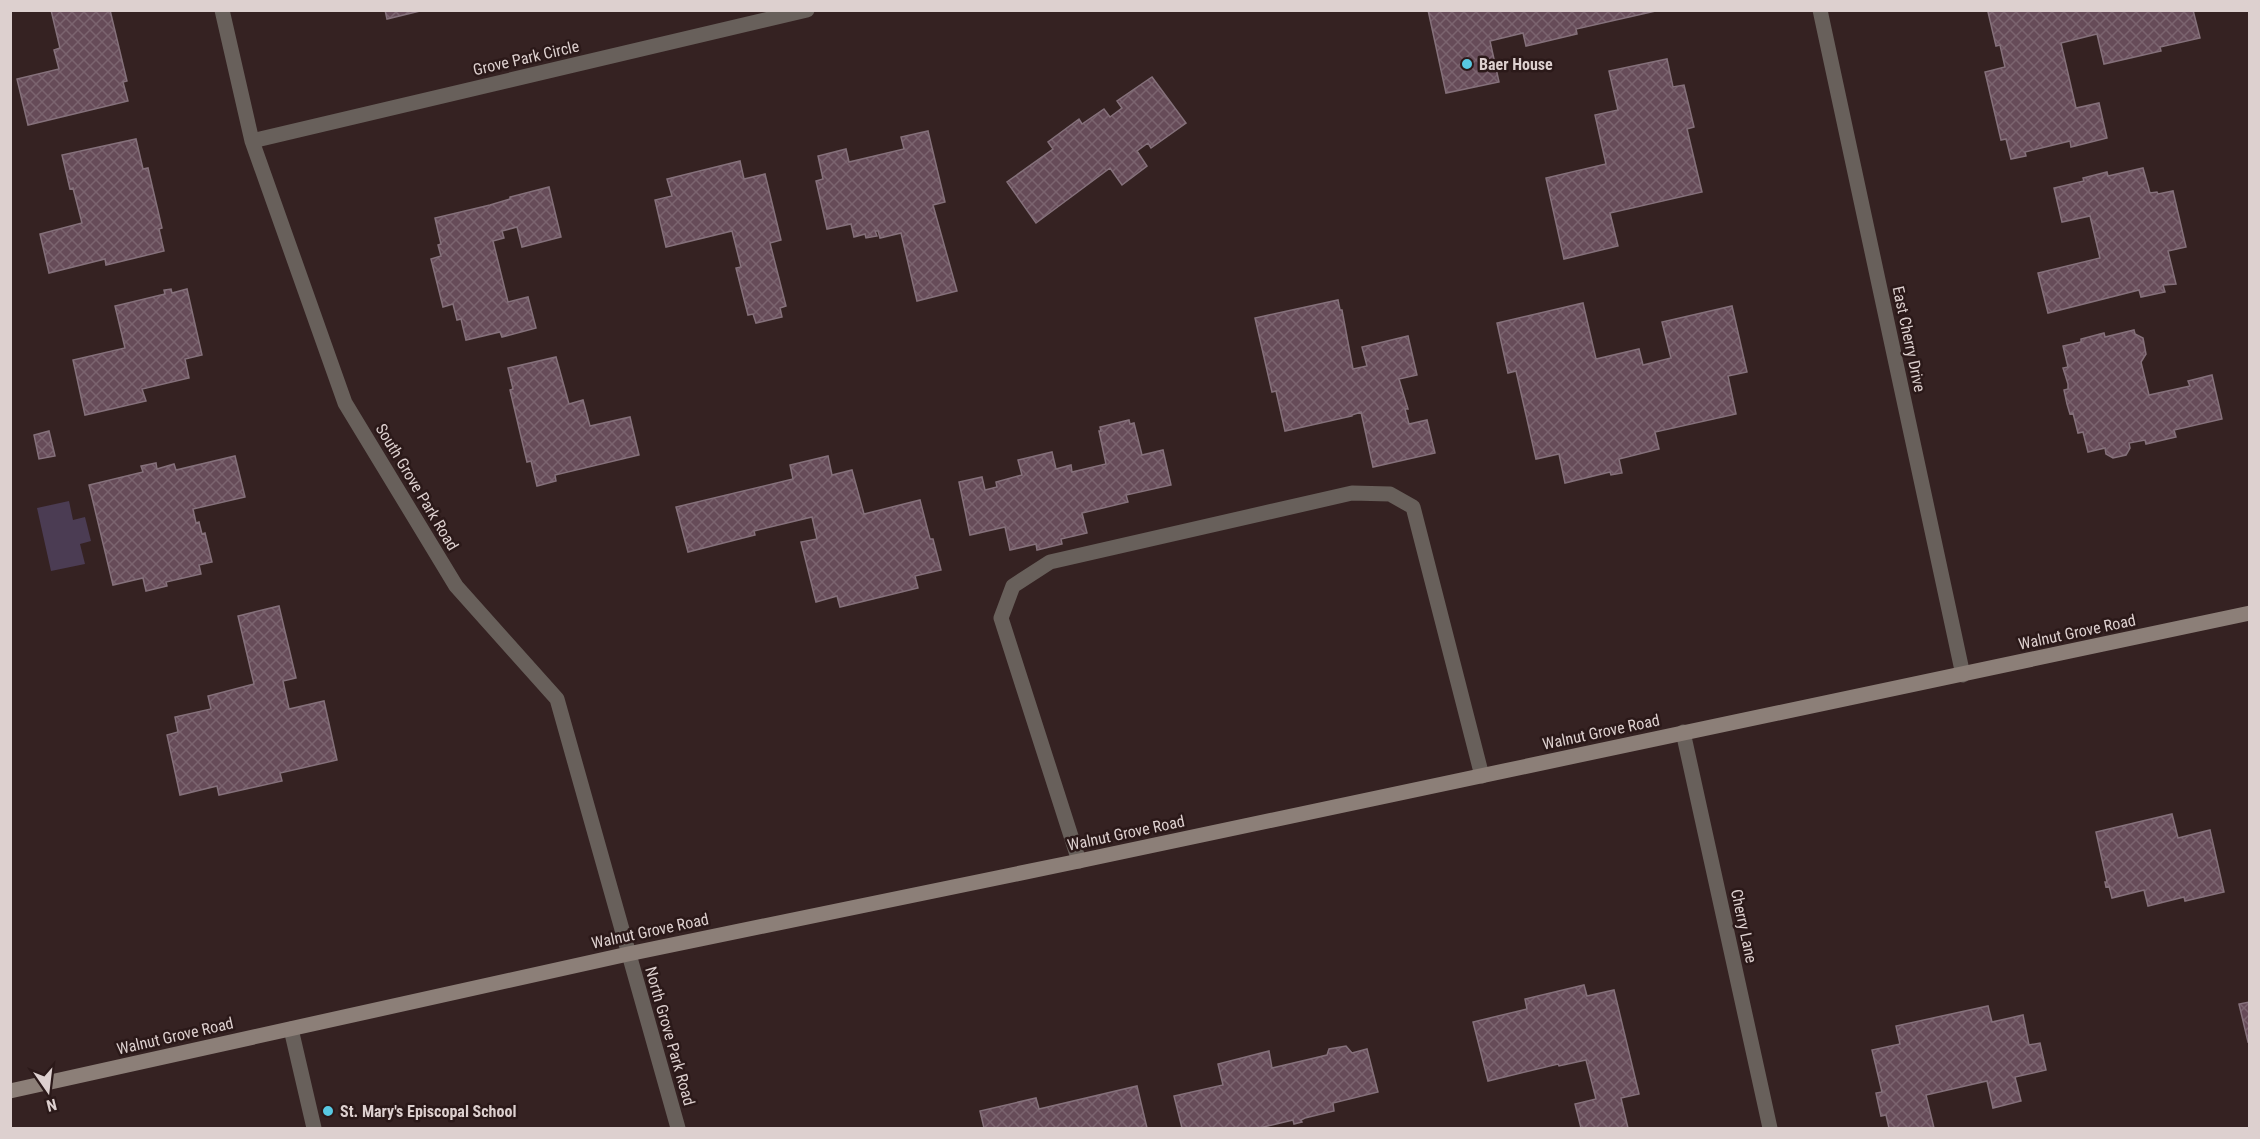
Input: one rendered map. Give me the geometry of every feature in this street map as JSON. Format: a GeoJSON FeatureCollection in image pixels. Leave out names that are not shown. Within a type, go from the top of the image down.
{"type":"FeatureCollection","features":[{"type":"Feature","properties":{"kind":"main road","name":"Walnut Grove Road"},"geometry":{"type":"LineString","coordinates":[[10,1092],[628,954],[2250,613]]}},
{"type":"Feature","properties":{"kind":"street","name":"South Grove Park Road"},"geometry":{"type":"LineString","coordinates":[[222,10],[252,141],[345,402],[456,586],[557,699],[628,954]]}},
{"type":"Feature","properties":{"kind":"street","name":"Grove Park Circle"},"geometry":{"type":"LineString","coordinates":[[252,141],[807,10]]}},
{"type":"Feature","properties":{"kind":"street","name":"East Cherry Drive"},"geometry":{"type":"LineString","coordinates":[[1820,10],[1963,675]]}},
{"type":"Feature","properties":{"kind":"street"},"geometry":{"type":"LineString","coordinates":[[1079,861],[1002,618],[1013,586],[1050,561],[1352,493],[1390,494],[1413,507],[1482,776]]}},
{"type":"Feature","properties":{"kind":"street","name":"Cherry Lane"},"geometry":{"type":"LineString","coordinates":[[1683,732],[1770,1128]]}},
{"type":"Feature","properties":{"kind":"street","name":"North Grove Park Road"},"geometry":{"type":"LineString","coordinates":[[628,954],[678,1128]]}},
{"type":"Feature","properties":{"kind":"street"},"geometry":{"type":"LineString","coordinates":[[291,1029],[314,1128]]}},
{"type":"Feature","properties":{"kind":"shaded area"},"geometry":{"type":"Polygon","coordinates":[[[69,501],[73,520],[85,517],[91,541],[80,544],[85,564],[51,571],[37,508],[69,501]]]}},
{"type":"Feature","properties":{"kind":"building"},"geometry":{"type":"Polygon","coordinates":[[[51,10],[110,10],[127,81],[123,82],[128,101],[28,125],[17,79],[59,69],[54,50],[60,48],[51,10]]]}},
{"type":"Feature","properties":{"kind":"building"},"geometry":{"type":"Polygon","coordinates":[[[385,10],[424,10],[387,19],[385,10]]]}},
{"type":"Feature","properties":{"kind":"building","name":"Baer House"},"geometry":{"type":"Polygon","coordinates":[[[1428,10],[1660,10],[1576,29],[1577,34],[1526,46],[1523,33],[1490,41],[1499,82],[1446,93],[1428,10]]]}},
{"type":"Feature","properties":{"kind":"building"},"geometry":{"type":"Polygon","coordinates":[[[1993,10],[2193,10],[2200,38],[2160,47],[2161,51],[2104,64],[2097,34],[2061,43],[2076,108],[2099,103],[2107,138],[2071,147],[2070,141],[2025,152],[2026,156],[2011,159],[2006,139],[2001,140],[1985,72],[2005,67],[2000,45],[1996,46],[1988,12],[1993,10]]]}},
{"type":"Feature","properties":{"kind":"building"},"geometry":{"type":"Polygon","coordinates":[[[1667,59],[1673,87],[1684,85],[1694,127],[1687,129],[1702,192],[1610,213],[1618,246],[1564,259],[1546,178],[1606,164],[1595,115],[1618,110],[1609,71],[1667,59]]]}},
{"type":"Feature","properties":{"kind":"building"},"geometry":{"type":"Polygon","coordinates":[[[1152,77],[1186,123],[1151,148],[1148,143],[1137,151],[1147,166],[1122,185],[1110,168],[1036,223],[1007,182],[1053,149],[1048,142],[1079,119],[1082,124],[1104,109],[1110,117],[1122,108],[1117,101],[1152,77]]]}},
{"type":"Feature","properties":{"kind":"building"},"geometry":{"type":"Polygon","coordinates":[[[928,131],[945,202],[933,205],[957,291],[917,301],[901,233],[880,238],[878,231],[875,231],[877,236],[866,238],[865,234],[854,237],[851,224],[827,229],[816,181],[823,179],[818,156],[846,149],[849,162],[904,149],[901,137],[928,131]]]}},
{"type":"Feature","properties":{"kind":"building"},"geometry":{"type":"Polygon","coordinates":[[[136,139],[143,169],[148,168],[162,228],[159,229],[164,251],[106,265],[105,259],[49,273],[40,234],[82,223],[73,188],[70,189],[62,155],[136,139]]]}},
{"type":"Feature","properties":{"kind":"building"},"geometry":{"type":"Polygon","coordinates":[[[740,161],[744,179],[765,174],[781,240],[770,243],[786,306],[780,308],[782,317],[756,323],[753,314],[748,315],[736,268],[741,267],[732,231],[666,247],[655,200],[672,196],[667,179],[740,161]]]}},
{"type":"Feature","properties":{"kind":"building"},"geometry":{"type":"Polygon","coordinates":[[[2143,168],[2150,193],[2173,191],[2186,247],[2168,251],[2176,284],[2163,285],[2165,292],[2141,297],[2139,290],[2048,313],[2038,273],[2100,258],[2090,216],[2062,222],[2054,188],[2084,181],[2083,178],[2107,172],[2108,176],[2143,168]]]}},
{"type":"Feature","properties":{"kind":"building"},"geometry":{"type":"Polygon","coordinates":[[[549,187],[561,237],[522,247],[517,227],[502,231],[504,238],[493,241],[508,302],[528,297],[536,328],[502,337],[500,332],[466,340],[461,319],[457,320],[453,304],[443,307],[431,259],[441,256],[438,245],[441,244],[435,218],[490,205],[510,199],[510,197],[549,187]]]}},
{"type":"Feature","properties":{"kind":"building"},"geometry":{"type":"Polygon","coordinates":[[[171,289],[172,293],[187,289],[202,355],[185,359],[189,378],[142,389],[146,401],[85,415],[73,360],[125,348],[115,306],[165,294],[164,290],[171,289]]]}},
{"type":"Feature","properties":{"kind":"building"},"geometry":{"type":"Polygon","coordinates":[[[1338,300],[1353,369],[1367,366],[1362,347],[1408,336],[1417,375],[1399,379],[1408,409],[1405,409],[1409,424],[1427,420],[1435,453],[1373,467],[1361,412],[1285,431],[1276,391],[1272,392],[1255,318],[1338,300]]]}},
{"type":"Feature","properties":{"kind":"building"},"geometry":{"type":"Polygon","coordinates":[[[1583,303],[1596,359],[1639,349],[1643,365],[1671,358],[1662,322],[1732,306],[1747,372],[1728,376],[1736,414],[1655,432],[1659,449],[1619,459],[1622,473],[1611,475],[1610,472],[1565,483],[1559,454],[1536,459],[1516,371],[1508,373],[1497,323],[1583,303]]]}},
{"type":"Feature","properties":{"kind":"building"},"geometry":{"type":"Polygon","coordinates":[[[2134,330],[2135,334],[2143,338],[2146,354],[2141,362],[2149,395],[2190,386],[2188,381],[2212,375],[2222,419],[2174,430],[2176,437],[2146,444],[2145,440],[2129,443],[2130,448],[2126,455],[2113,458],[2106,454],[2105,448],[2088,452],[2083,432],[2078,433],[2073,413],[2070,414],[2067,404],[2064,390],[2068,389],[2068,384],[2063,368],[2068,367],[2063,346],[2104,333],[2105,337],[2134,330]]]}},
{"type":"Feature","properties":{"kind":"building"},"geometry":{"type":"Polygon","coordinates":[[[556,357],[569,404],[583,400],[590,426],[630,417],[639,455],[555,475],[556,481],[537,486],[531,461],[527,462],[510,390],[513,389],[508,368],[556,357]]]}},
{"type":"Feature","properties":{"kind":"building"},"geometry":{"type":"Polygon","coordinates":[[[1129,420],[1130,424],[1134,423],[1142,455],[1163,450],[1171,485],[1126,495],[1128,502],[1082,513],[1087,533],[1061,539],[1062,544],[1037,550],[1036,544],[1010,550],[1005,527],[970,535],[959,482],[982,477],[985,490],[997,487],[996,482],[1022,475],[1018,460],[1052,452],[1056,469],[1071,465],[1072,472],[1106,464],[1100,427],[1129,420]]]}},
{"type":"Feature","properties":{"kind":"building"},"geometry":{"type":"Polygon","coordinates":[[[49,431],[55,456],[39,459],[34,435],[49,431]]]}},
{"type":"Feature","properties":{"kind":"building"},"geometry":{"type":"Polygon","coordinates":[[[235,456],[245,497],[193,509],[196,523],[199,522],[202,534],[205,533],[212,562],[199,565],[201,574],[166,582],[167,586],[146,591],[143,578],[113,585],[89,485],[143,472],[141,466],[156,463],[157,469],[174,464],[176,470],[235,456]]]}},
{"type":"Feature","properties":{"kind":"building"},"geometry":{"type":"Polygon","coordinates":[[[828,456],[832,475],[852,470],[864,514],[920,500],[941,570],[915,576],[918,588],[840,607],[837,596],[816,602],[801,542],[817,539],[812,517],[754,531],[755,535],[688,552],[676,507],[793,479],[790,465],[828,456]]]}},
{"type":"Feature","properties":{"kind":"building"},"geometry":{"type":"Polygon","coordinates":[[[279,606],[296,678],[283,681],[289,709],[324,701],[337,760],[280,773],[282,781],[219,795],[217,786],[180,795],[167,735],[178,732],[175,717],[211,709],[208,696],[254,684],[238,616],[279,606]]]}},
{"type":"Feature","properties":{"kind":"building"},"geometry":{"type":"Polygon","coordinates":[[[2172,814],[2178,838],[2210,830],[2224,892],[2185,901],[2184,897],[2148,906],[2144,890],[2112,898],[2109,886],[2106,887],[2105,882],[2107,882],[2096,832],[2172,814]]]}},
{"type":"Feature","properties":{"kind":"building"},"geometry":{"type":"Polygon","coordinates":[[[1584,985],[1587,996],[1614,990],[1639,1094],[1621,1098],[1628,1128],[1581,1128],[1575,1104],[1596,1099],[1586,1060],[1559,1066],[1558,1064],[1488,1081],[1473,1022],[1527,1009],[1525,999],[1584,985]]]}},
{"type":"Feature","properties":{"kind":"building"},"geometry":{"type":"Polygon","coordinates":[[[2250,1002],[2250,1041],[2248,1042],[2239,1004],[2250,1002]]]}},
{"type":"Feature","properties":{"kind":"building"},"geometry":{"type":"Polygon","coordinates":[[[1988,1006],[1992,1022],[2023,1015],[2029,1045],[2040,1043],[2046,1070],[2015,1077],[2021,1101],[1993,1108],[1987,1081],[1926,1095],[1934,1128],[1889,1128],[1886,1115],[1881,1116],[1876,1093],[1882,1092],[1872,1050],[1900,1044],[1896,1026],[1988,1006]]]}},
{"type":"Feature","properties":{"kind":"building"},"geometry":{"type":"Polygon","coordinates":[[[1346,1046],[1352,1053],[1367,1049],[1378,1092],[1333,1103],[1334,1111],[1305,1118],[1301,1120],[1302,1122],[1294,1124],[1293,1120],[1259,1128],[1182,1128],[1174,1096],[1223,1085],[1218,1064],[1269,1051],[1272,1068],[1327,1055],[1329,1049],[1346,1046]]]}},
{"type":"Feature","properties":{"kind":"building"},"geometry":{"type":"Polygon","coordinates":[[[1137,1086],[1147,1128],[984,1128],[980,1111],[1036,1098],[1039,1109],[1137,1086]]]}},
{"type":"Feature","properties":{"kind":"place","name":"Baer House"},"geometry":{"type":"Point","coordinates":[1467,64]}},
{"type":"Feature","properties":{"kind":"place","name":"St. Mary's Episcopal School"},"geometry":{"type":"Point","coordinates":[328,1111]}}]}
